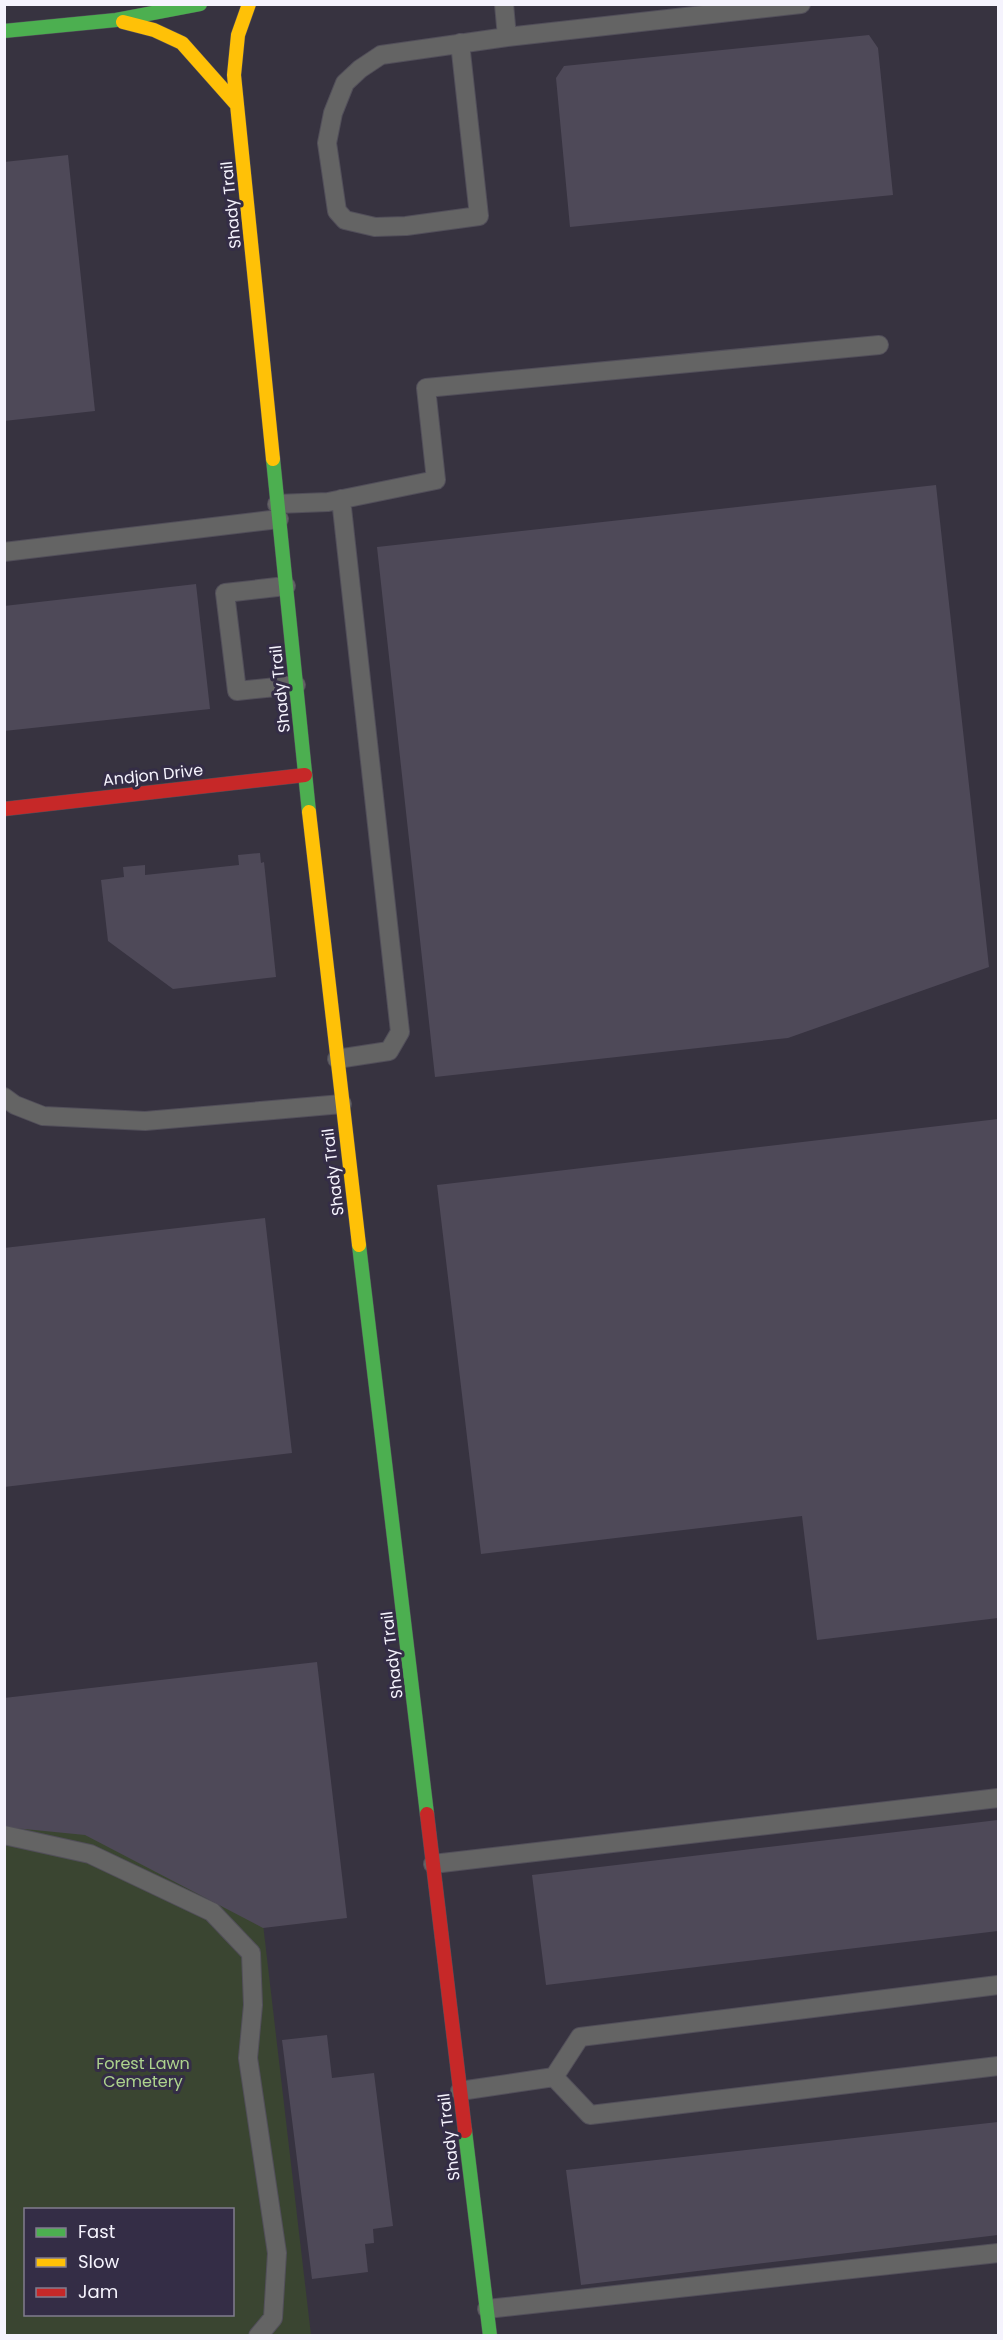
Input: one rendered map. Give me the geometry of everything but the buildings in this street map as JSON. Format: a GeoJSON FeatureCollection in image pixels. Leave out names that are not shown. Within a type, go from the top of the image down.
{"type":"FeatureCollection","features":[{"type":"Feature","properties":{"kind":"street"},"geometry":{"type":"LineString","coordinates":[[4,31],[116,20],[200,4]]}},
{"type":"Feature","properties":{"kind":"street","name":"Shady Trail"},"geometry":{"type":"LineString","coordinates":[[249,4],[238,35],[234,75],[305,775],[342,1104],[490,2336]]}},
{"type":"Feature","properties":{"kind":"street"},"geometry":{"type":"LineString","coordinates":[[116,20],[154,30],[182,43],[237,105]]}},
{"type":"Feature","properties":{"kind":"street","name":"Andjon Drive"},"geometry":{"type":"LineString","coordinates":[[4,809],[305,775]]}},
{"type":"Feature","properties":{"kind":"lane"},"geometry":{"type":"LineString","coordinates":[[504,4],[507,37]]}},
{"type":"Feature","properties":{"kind":"lane"},"geometry":{"type":"LineString","coordinates":[[460,43],[478,216],[406,226],[375,227],[345,220],[337,211],[327,143],[333,113],[345,83],[360,69],[381,56],[460,43],[507,37],[801,4]]}},
{"type":"Feature","properties":{"kind":"lane"},"geometry":{"type":"LineString","coordinates":[[4,552],[278,512],[436,480],[426,388],[879,345]]}},
{"type":"Feature","properties":{"kind":"lane"},"geometry":{"type":"LineString","coordinates":[[337,1059],[389,1051],[400,1032],[341,499]]}},
{"type":"Feature","properties":{"kind":"lane"},"geometry":{"type":"LineString","coordinates":[[286,586],[225,593],[237,692],[296,685]]}},
{"type":"Feature","properties":{"kind":"lane"},"geometry":{"type":"LineString","coordinates":[[4,1097],[15,1105],[43,1116],[145,1121],[342,1104]]}},
{"type":"Feature","properties":{"kind":"lane"},"geometry":{"type":"LineString","coordinates":[[433,1864],[999,1798]]}},
{"type":"Feature","properties":{"kind":"lane"},"geometry":{"type":"LineString","coordinates":[[4,1835],[90,1854],[110,1863],[212,1912],[251,1953],[253,2005],[248,2058],[277,2253],[273,2318],[258,2336]]}},
{"type":"Feature","properties":{"kind":"lane"},"geometry":{"type":"LineString","coordinates":[[460,2091],[554,2077],[580,2037],[999,1985]]}},
{"type":"Feature","properties":{"kind":"lane"},"geometry":{"type":"LineString","coordinates":[[554,2077],[590,2115],[999,2066]]}},
{"type":"Feature","properties":{"kind":"lane"},"geometry":{"type":"LineString","coordinates":[[487,2309],[999,2253]]}},
{"type":"Feature","properties":{"kind":"green space","name":"Forest Lawn Cemetery"},"geometry":{"type":"Polygon","coordinates":[[[5,1820],[79,1828],[263,1924],[311,2335],[5,2336],[5,1820]]]}},
{"type":"Feature","properties":{"kind":"traffic: fast"},"geometry":{"type":"LineString","coordinates":[[4,31],[116,20],[200,4]]}},
{"type":"Feature","properties":{"kind":"traffic: fast"},"geometry":{"type":"LineString","coordinates":[[273,459],[309,812]]}},
{"type":"Feature","properties":{"kind":"traffic: fast"},"geometry":{"type":"LineString","coordinates":[[359,1245],[427,1814]]}},
{"type":"Feature","properties":{"kind":"traffic: fast"},"geometry":{"type":"LineString","coordinates":[[465,2131],[490,2336]]}},
{"type":"Feature","properties":{"kind":"traffic: slow"},"geometry":{"type":"LineString","coordinates":[[249,4],[238,35],[234,75],[273,459]]}},
{"type":"Feature","properties":{"kind":"traffic: slow"},"geometry":{"type":"LineString","coordinates":[[123,22],[154,30],[182,43],[237,105]]}},
{"type":"Feature","properties":{"kind":"traffic: slow"},"geometry":{"type":"LineString","coordinates":[[309,812],[359,1245]]}},
{"type":"Feature","properties":{"kind":"traffic: jam"},"geometry":{"type":"LineString","coordinates":[[4,809],[305,775]]}},
{"type":"Feature","properties":{"kind":"traffic: jam"},"geometry":{"type":"LineString","coordinates":[[427,1814],[465,2131]]}}]}
